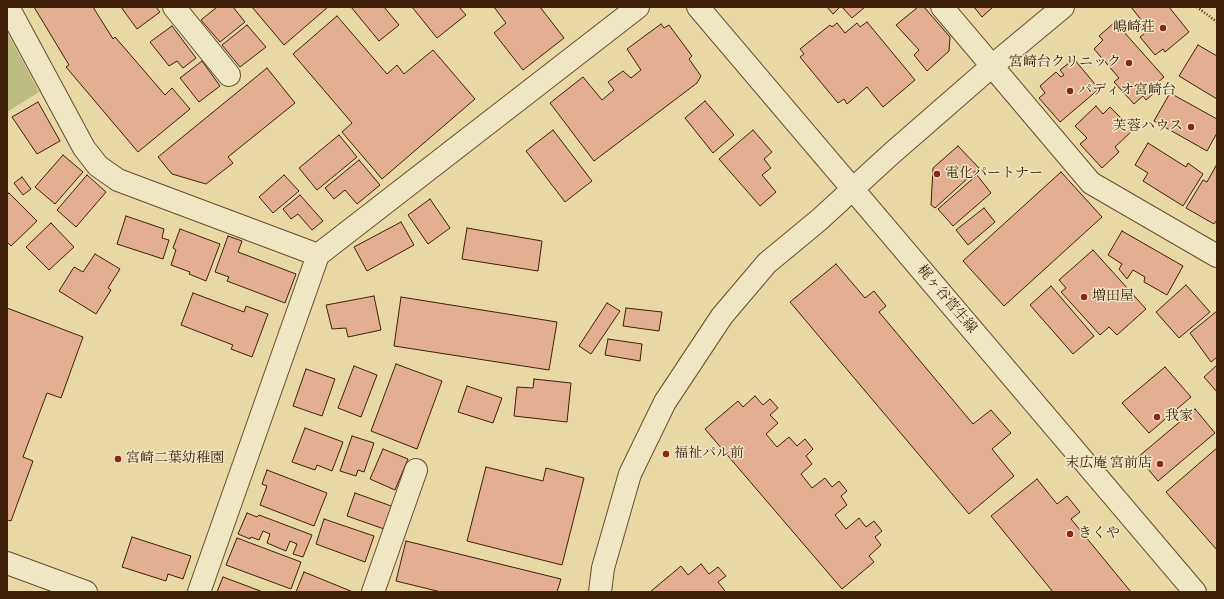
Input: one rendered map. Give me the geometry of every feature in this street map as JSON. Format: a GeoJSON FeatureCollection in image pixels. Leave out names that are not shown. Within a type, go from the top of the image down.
{"type":"FeatureCollection","features":[{"type":"Feature","properties":{"kind":"street"},"geometry":{"type":"LineString","coordinates":[[8,7],[84,148],[98,166],[118,180],[318,255]]}},
{"type":"Feature","properties":{"kind":"street"},"geometry":{"type":"LineString","coordinates":[[174,7],[229,75]]}},
{"type":"Feature","properties":{"kind":"street"},"geometry":{"type":"LineString","coordinates":[[199,592],[318,255],[638,7]]}},
{"type":"Feature","properties":{"kind":"street","name":"梶ヶ谷菅生線"},"geometry":{"type":"LineString","coordinates":[[698,7],[1195,592]]}},
{"type":"Feature","properties":{"kind":"street"},"geometry":{"type":"LineString","coordinates":[[942,7],[1092,183],[1217,256]]}},
{"type":"Feature","properties":{"kind":"street"},"geometry":{"type":"LineString","coordinates":[[600,592],[604,568],[630,474],[665,402],[722,316],[767,263],[819,220],[992,66],[1063,7]]}},
{"type":"Feature","properties":{"kind":"street"},"geometry":{"type":"LineString","coordinates":[[373,592],[416,470]]}},
{"type":"Feature","properties":{"kind":"street"},"geometry":{"type":"LineString","coordinates":[[7,563],[86,592]]}},
{"type":"Feature","properties":{"kind":"path"},"geometry":{"type":"LineString","coordinates":[[1197,7],[1217,22]]}},
{"type":"Feature","properties":{"kind":"green space"},"geometry":{"type":"Polygon","coordinates":[[[7,32],[39,92],[7,112],[7,32]]]}},
{"type":"Feature","properties":{"kind":"building"},"geometry":{"type":"Polygon","coordinates":[[[34,7],[93,7],[113,39],[115,37],[165,95],[172,88],[190,109],[138,152],[66,67],[69,65],[34,7]]]}},
{"type":"Feature","properties":{"kind":"building"},"geometry":{"type":"Polygon","coordinates":[[[121,7],[156,7],[160,12],[137,29],[121,7]]]}},
{"type":"Feature","properties":{"kind":"building"},"geometry":{"type":"Polygon","coordinates":[[[217,7],[233,7],[245,22],[220,42],[201,20],[217,7]]]}},
{"type":"Feature","properties":{"kind":"building"},"geometry":{"type":"Polygon","coordinates":[[[252,7],[328,7],[284,45],[252,7]]]}},
{"type":"Feature","properties":{"kind":"building"},"geometry":{"type":"Polygon","coordinates":[[[351,7],[384,7],[399,25],[379,41],[351,7]]]}},
{"type":"Feature","properties":{"kind":"building"},"geometry":{"type":"Polygon","coordinates":[[[412,7],[459,7],[466,15],[437,38],[412,7]]]}},
{"type":"Feature","properties":{"kind":"building"},"geometry":{"type":"Polygon","coordinates":[[[494,7],[540,7],[564,38],[523,70],[494,33],[506,23],[494,7]]]}},
{"type":"Feature","properties":{"kind":"building"},"geometry":{"type":"Polygon","coordinates":[[[827,7],[840,7],[833,14],[827,7]]]}},
{"type":"Feature","properties":{"kind":"building"},"geometry":{"type":"Polygon","coordinates":[[[842,7],[865,7],[852,18],[842,7]]]}},
{"type":"Feature","properties":{"kind":"building"},"geometry":{"type":"Polygon","coordinates":[[[918,7],[924,7],[950,37],[949,51],[927,71],[914,55],[919,50],[896,25],[918,7]]]}},
{"type":"Feature","properties":{"kind":"building"},"geometry":{"type":"Polygon","coordinates":[[[974,7],[993,7],[982,17],[974,7]]]}},
{"type":"Feature","properties":{"kind":"building","name":"嶋崎荘"},"geometry":{"type":"Polygon","coordinates":[[[1131,7],[1169,7],[1189,32],[1165,52],[1163,49],[1155,55],[1140,37],[1145,33],[1138,25],[1142,21],[1131,7]]]}},
{"type":"Feature","properties":{"kind":"building"},"geometry":{"type":"Polygon","coordinates":[[[337,16],[387,74],[397,65],[404,74],[433,50],[475,99],[382,179],[342,132],[352,123],[293,54],[337,16]]]}},
{"type":"Feature","properties":{"kind":"building"},"geometry":{"type":"Polygon","coordinates":[[[867,22],[915,80],[883,107],[867,87],[847,104],[844,99],[838,103],[800,57],[804,54],[800,49],[830,25],[832,27],[837,23],[845,33],[857,23],[860,27],[867,22]]]}},
{"type":"Feature","properties":{"kind":"building","name":"宮崎台クリニック"},"geometry":{"type":"Polygon","coordinates":[[[1115,22],[1164,77],[1156,84],[1160,88],[1146,100],[1143,96],[1134,104],[1114,82],[1119,78],[1094,49],[1103,40],[1099,36],[1115,22]]]}},
{"type":"Feature","properties":{"kind":"building"},"geometry":{"type":"Polygon","coordinates":[[[661,24],[664,28],[669,25],[692,56],[689,59],[701,76],[697,83],[594,161],[550,103],[583,77],[602,100],[614,90],[608,82],[623,71],[631,78],[641,70],[627,49],[661,24]]]}},
{"type":"Feature","properties":{"kind":"building"},"geometry":{"type":"Polygon","coordinates":[[[247,25],[266,47],[240,67],[222,45],[247,25]]]}},
{"type":"Feature","properties":{"kind":"building"},"geometry":{"type":"Polygon","coordinates":[[[172,26],[196,58],[183,68],[177,61],[169,66],[150,42],[172,26]]]}},
{"type":"Feature","properties":{"kind":"building"},"geometry":{"type":"Polygon","coordinates":[[[1198,45],[1217,56],[1217,99],[1179,76],[1198,45]]]}},
{"type":"Feature","properties":{"kind":"building","name":"パディオ宮崎台"},"geometry":{"type":"Polygon","coordinates":[[[1074,59],[1099,89],[1060,122],[1039,98],[1045,93],[1040,86],[1056,72],[1061,77],[1064,75],[1060,70],[1074,59]]]}},
{"type":"Feature","properties":{"kind":"building"},"geometry":{"type":"Polygon","coordinates":[[[202,61],[220,86],[199,102],[180,78],[202,61]]]}},
{"type":"Feature","properties":{"kind":"building"},"geometry":{"type":"Polygon","coordinates":[[[267,68],[295,103],[228,157],[233,163],[206,184],[172,174],[158,157],[267,68]]]}},
{"type":"Feature","properties":{"kind":"building","name":"芙蓉ハウス"},"geometry":{"type":"Polygon","coordinates":[[[1170,93],[1217,119],[1217,133],[1207,151],[1154,121],[1170,93]]]}},
{"type":"Feature","properties":{"kind":"building"},"geometry":{"type":"Polygon","coordinates":[[[705,101],[734,135],[713,153],[685,118],[705,101]]]}},
{"type":"Feature","properties":{"kind":"building"},"geometry":{"type":"Polygon","coordinates":[[[38,102],[60,141],[37,154],[12,117],[38,102]]]}},
{"type":"Feature","properties":{"kind":"building"},"geometry":{"type":"Polygon","coordinates":[[[1096,106],[1103,114],[1110,107],[1133,130],[1115,147],[1119,152],[1102,168],[1080,144],[1087,138],[1075,126],[1096,106]]]}},
{"type":"Feature","properties":{"kind":"building"},"geometry":{"type":"Polygon","coordinates":[[[553,130],[592,181],[565,202],[526,151],[553,130]]]}},
{"type":"Feature","properties":{"kind":"building"},"geometry":{"type":"Polygon","coordinates":[[[753,130],[772,152],[764,159],[771,168],[762,175],[776,192],[760,206],[719,159],[753,130]]]}},
{"type":"Feature","properties":{"kind":"building"},"geometry":{"type":"Polygon","coordinates":[[[339,135],[357,157],[317,190],[299,168],[339,135]]]}},
{"type":"Feature","properties":{"kind":"building"},"geometry":{"type":"Polygon","coordinates":[[[1148,143],[1186,167],[1188,163],[1203,174],[1183,206],[1143,181],[1148,173],[1135,165],[1148,143]]]}},
{"type":"Feature","properties":{"kind":"building"},"geometry":{"type":"Polygon","coordinates":[[[958,146],[979,168],[935,208],[931,205],[933,168],[958,146]]]}},
{"type":"Feature","properties":{"kind":"building"},"geometry":{"type":"Polygon","coordinates":[[[63,155],[83,172],[55,204],[35,187],[63,155]]]}},
{"type":"Feature","properties":{"kind":"building"},"geometry":{"type":"Polygon","coordinates":[[[359,160],[380,185],[357,204],[345,190],[334,199],[325,188],[359,160]]]}},
{"type":"Feature","properties":{"kind":"building"},"geometry":{"type":"Polygon","coordinates":[[[1217,164],[1217,220],[1214,224],[1186,208],[1203,180],[1207,182],[1217,164]]]}},
{"type":"Feature","properties":{"kind":"building"},"geometry":{"type":"Polygon","coordinates":[[[1061,172],[1102,217],[1004,306],[963,261],[1061,172]]]}},
{"type":"Feature","properties":{"kind":"building"},"geometry":{"type":"Polygon","coordinates":[[[87,175],[106,192],[76,227],[57,210],[87,175]]]}},
{"type":"Feature","properties":{"kind":"building"},"geometry":{"type":"Polygon","coordinates":[[[284,175],[299,191],[273,213],[259,197],[284,175]]]}},
{"type":"Feature","properties":{"kind":"building"},"geometry":{"type":"Polygon","coordinates":[[[977,175],[991,193],[953,226],[938,209],[977,175]]]}},
{"type":"Feature","properties":{"kind":"building"},"geometry":{"type":"Polygon","coordinates":[[[22,177],[31,189],[23,195],[14,183],[22,177]]]}},
{"type":"Feature","properties":{"kind":"building"},"geometry":{"type":"Polygon","coordinates":[[[9,193],[37,221],[11,246],[7,242],[7,195],[9,193]]]}},
{"type":"Feature","properties":{"kind":"building"},"geometry":{"type":"Polygon","coordinates":[[[300,195],[323,221],[312,230],[298,214],[291,219],[283,209],[300,195]]]}},
{"type":"Feature","properties":{"kind":"building"},"geometry":{"type":"Polygon","coordinates":[[[430,199],[450,228],[428,244],[408,215],[430,199]]]}},
{"type":"Feature","properties":{"kind":"building"},"geometry":{"type":"Polygon","coordinates":[[[984,208],[995,222],[968,245],[956,230],[984,208]]]}},
{"type":"Feature","properties":{"kind":"building"},"geometry":{"type":"Polygon","coordinates":[[[126,216],[164,229],[162,238],[169,240],[163,259],[117,244],[126,216]]]}},
{"type":"Feature","properties":{"kind":"building"},"geometry":{"type":"Polygon","coordinates":[[[401,222],[414,245],[367,271],[354,247],[401,222]]]}},
{"type":"Feature","properties":{"kind":"building"},"geometry":{"type":"Polygon","coordinates":[[[51,223],[74,247],[49,270],[26,247],[51,223]]]}},
{"type":"Feature","properties":{"kind":"building"},"geometry":{"type":"Polygon","coordinates":[[[467,228],[542,241],[538,271],[462,259],[467,228]]]}},
{"type":"Feature","properties":{"kind":"building"},"geometry":{"type":"Polygon","coordinates":[[[180,229],[220,244],[206,281],[189,274],[190,272],[171,265],[176,250],[173,248],[180,229]]]}},
{"type":"Feature","properties":{"kind":"building"},"geometry":{"type":"Polygon","coordinates":[[[1122,231],[1183,266],[1167,295],[1144,282],[1145,277],[1133,270],[1127,279],[1119,269],[1122,264],[1108,255],[1122,231]]]}},
{"type":"Feature","properties":{"kind":"building"},"geometry":{"type":"Polygon","coordinates":[[[228,236],[242,241],[238,252],[296,274],[285,303],[227,281],[229,277],[215,272],[228,236]]]}},
{"type":"Feature","properties":{"kind":"building"},"geometry":{"type":"Polygon","coordinates":[[[1093,250],[1146,309],[1117,335],[1109,327],[1100,335],[1061,292],[1066,288],[1059,280],[1093,250]]]}},
{"type":"Feature","properties":{"kind":"building"},"geometry":{"type":"Polygon","coordinates":[[[95,254],[120,269],[108,288],[111,290],[96,314],[59,291],[74,267],[83,272],[95,254]]]}},
{"type":"Feature","properties":{"kind":"building"},"geometry":{"type":"Polygon","coordinates":[[[836,264],[865,298],[874,291],[886,306],[879,312],[973,424],[991,410],[1011,433],[992,449],[1014,476],[969,514],[790,302],[836,264]]]}},
{"type":"Feature","properties":{"kind":"building"},"geometry":{"type":"Polygon","coordinates":[[[1186,285],[1210,312],[1179,338],[1156,312],[1186,285]]]}},
{"type":"Feature","properties":{"kind":"building"},"geometry":{"type":"Polygon","coordinates":[[[1051,286],[1094,336],[1073,354],[1030,305],[1051,286]]]}},
{"type":"Feature","properties":{"kind":"building"},"geometry":{"type":"Polygon","coordinates":[[[193,293],[244,312],[246,306],[268,314],[252,357],[231,349],[233,345],[181,325],[193,293]]]}},
{"type":"Feature","properties":{"kind":"building"},"geometry":{"type":"Polygon","coordinates":[[[374,296],[381,330],[348,337],[346,328],[332,329],[326,305],[374,296]]]}},
{"type":"Feature","properties":{"kind":"building"},"geometry":{"type":"Polygon","coordinates":[[[401,297],[557,322],[549,370],[394,346],[401,297]]]}},
{"type":"Feature","properties":{"kind":"building"},"geometry":{"type":"Polygon","coordinates":[[[607,303],[620,311],[591,354],[579,346],[607,303]]]}},
{"type":"Feature","properties":{"kind":"building"},"geometry":{"type":"Polygon","coordinates":[[[7,308],[83,337],[61,398],[47,393],[23,457],[33,461],[11,521],[7,520],[7,308]]]}},
{"type":"Feature","properties":{"kind":"building"},"geometry":{"type":"Polygon","coordinates":[[[626,308],[662,312],[659,331],[623,326],[626,308]]]}},
{"type":"Feature","properties":{"kind":"building"},"geometry":{"type":"Polygon","coordinates":[[[1217,311],[1217,357],[1211,362],[1190,333],[1217,311]]]}},
{"type":"Feature","properties":{"kind":"building"},"geometry":{"type":"Polygon","coordinates":[[[608,339],[642,344],[640,361],[605,355],[608,339]]]}},
{"type":"Feature","properties":{"kind":"building"},"geometry":{"type":"Polygon","coordinates":[[[396,364],[442,381],[417,449],[371,431],[396,364]]]}},
{"type":"Feature","properties":{"kind":"building"},"geometry":{"type":"Polygon","coordinates":[[[1217,365],[1217,392],[1204,377],[1217,365]]]}},
{"type":"Feature","properties":{"kind":"building"},"geometry":{"type":"Polygon","coordinates":[[[354,366],[377,375],[361,417],[338,408],[354,366]]]}},
{"type":"Feature","properties":{"kind":"building"},"geometry":{"type":"Polygon","coordinates":[[[1165,367],[1191,397],[1149,433],[1122,403],[1165,367]]]}},
{"type":"Feature","properties":{"kind":"building"},"geometry":{"type":"Polygon","coordinates":[[[306,369],[335,379],[322,416],[293,406],[306,369]]]}},
{"type":"Feature","properties":{"kind":"building"},"geometry":{"type":"Polygon","coordinates":[[[534,379],[571,383],[567,422],[514,416],[517,387],[533,388],[534,379]]]}},
{"type":"Feature","properties":{"kind":"building"},"geometry":{"type":"Polygon","coordinates":[[[467,386],[502,398],[493,423],[458,412],[467,386]]]}},
{"type":"Feature","properties":{"kind":"building"},"geometry":{"type":"Polygon","coordinates":[[[755,396],[763,405],[770,399],[778,408],[770,415],[778,423],[766,434],[777,447],[789,437],[797,446],[805,439],[813,449],[806,456],[812,464],[801,474],[812,488],[825,478],[832,487],[839,481],[847,491],[841,496],[847,505],[835,515],[846,529],[859,518],[866,527],[874,521],[882,531],[875,537],[881,545],[869,556],[874,562],[842,589],[705,429],[738,401],[743,407],[755,396]]]}},
{"type":"Feature","properties":{"kind":"building"},"geometry":{"type":"Polygon","coordinates":[[[1195,409],[1215,433],[1158,481],[1138,457],[1195,409]]]}},
{"type":"Feature","properties":{"kind":"building"},"geometry":{"type":"Polygon","coordinates":[[[305,428],[343,442],[332,471],[317,465],[315,470],[292,462],[305,428]]]}},
{"type":"Feature","properties":{"kind":"building"},"geometry":{"type":"Polygon","coordinates":[[[352,436],[374,443],[364,472],[358,470],[356,476],[340,471],[352,436]]]}},
{"type":"Feature","properties":{"kind":"building"},"geometry":{"type":"Polygon","coordinates":[[[1217,448],[1217,550],[1166,492],[1217,448]]]}},
{"type":"Feature","properties":{"kind":"building"},"geometry":{"type":"Polygon","coordinates":[[[383,449],[408,459],[395,490],[370,479],[383,449]]]}},
{"type":"Feature","properties":{"kind":"building"},"geometry":{"type":"Polygon","coordinates":[[[486,467],[543,481],[546,468],[584,478],[562,565],[467,541],[486,467]]]}},
{"type":"Feature","properties":{"kind":"building"},"geometry":{"type":"Polygon","coordinates":[[[267,470],[327,493],[314,526],[260,505],[267,486],[262,484],[267,470]]]}},
{"type":"Feature","properties":{"kind":"building"},"geometry":{"type":"Polygon","coordinates":[[[1037,479],[1057,504],[1067,496],[1080,512],[1071,519],[1131,592],[1053,592],[991,516],[1037,479]]]}},
{"type":"Feature","properties":{"kind":"building"},"geometry":{"type":"Polygon","coordinates":[[[355,493],[394,507],[387,530],[347,516],[355,493]]]}},
{"type":"Feature","properties":{"kind":"building"},"geometry":{"type":"Polygon","coordinates":[[[247,513],[257,517],[259,515],[312,535],[303,557],[293,554],[297,544],[290,541],[286,551],[267,543],[270,534],[263,531],[259,540],[251,537],[250,539],[238,534],[247,513]]]}},
{"type":"Feature","properties":{"kind":"building"},"geometry":{"type":"Polygon","coordinates":[[[324,519],[374,536],[365,562],[316,544],[324,519]]]}},
{"type":"Feature","properties":{"kind":"building"},"geometry":{"type":"Polygon","coordinates":[[[132,537],[191,556],[183,579],[168,574],[166,581],[122,567],[132,537]]]}},
{"type":"Feature","properties":{"kind":"building"},"geometry":{"type":"Polygon","coordinates":[[[237,538],[301,562],[291,589],[226,565],[237,538]]]}},
{"type":"Feature","properties":{"kind":"building"},"geometry":{"type":"Polygon","coordinates":[[[406,541],[561,579],[557,592],[441,592],[396,581],[406,541]]]}},
{"type":"Feature","properties":{"kind":"building"},"geometry":{"type":"Polygon","coordinates":[[[701,564],[709,574],[718,567],[726,576],[718,582],[725,591],[650,592],[681,566],[688,575],[701,564]]]}},
{"type":"Feature","properties":{"kind":"building"},"geometry":{"type":"Polygon","coordinates":[[[304,572],[353,592],[296,592],[304,572]]]}},
{"type":"Feature","properties":{"kind":"building"},"geometry":{"type":"Polygon","coordinates":[[[223,577],[263,592],[217,592],[223,577]]]}},
{"type":"Feature","properties":{"kind":"place","name":"嶋崎荘"},"geometry":{"type":"Point","coordinates":[1163,28]}},
{"type":"Feature","properties":{"kind":"place","name":"宮崎台クリニック"},"geometry":{"type":"Point","coordinates":[1129,63]}},
{"type":"Feature","properties":{"kind":"place","name":"パディオ宮崎台"},"geometry":{"type":"Point","coordinates":[1070,91]}},
{"type":"Feature","properties":{"kind":"place","name":"芙蓉ハウス"},"geometry":{"type":"Point","coordinates":[1191,127]}},
{"type":"Feature","properties":{"kind":"place","name":"電化パートナー"},"geometry":{"type":"Point","coordinates":[937,174]}},
{"type":"Feature","properties":{"kind":"place","name":"増田屋"},"geometry":{"type":"Point","coordinates":[1084,297]}},
{"type":"Feature","properties":{"kind":"place","name":"我家"},"geometry":{"type":"Point","coordinates":[1157,417]}},
{"type":"Feature","properties":{"kind":"place","name":"福祉パル前"},"geometry":{"type":"Point","coordinates":[666,454]}},
{"type":"Feature","properties":{"kind":"place","name":"宮崎二葉幼稚園"},"geometry":{"type":"Point","coordinates":[118,459]}},
{"type":"Feature","properties":{"kind":"place","name":"末広庵 宮前店"},"geometry":{"type":"Point","coordinates":[1160,464]}},
{"type":"Feature","properties":{"kind":"place","name":"きくや"},"geometry":{"type":"Point","coordinates":[1070,534]}}]}
